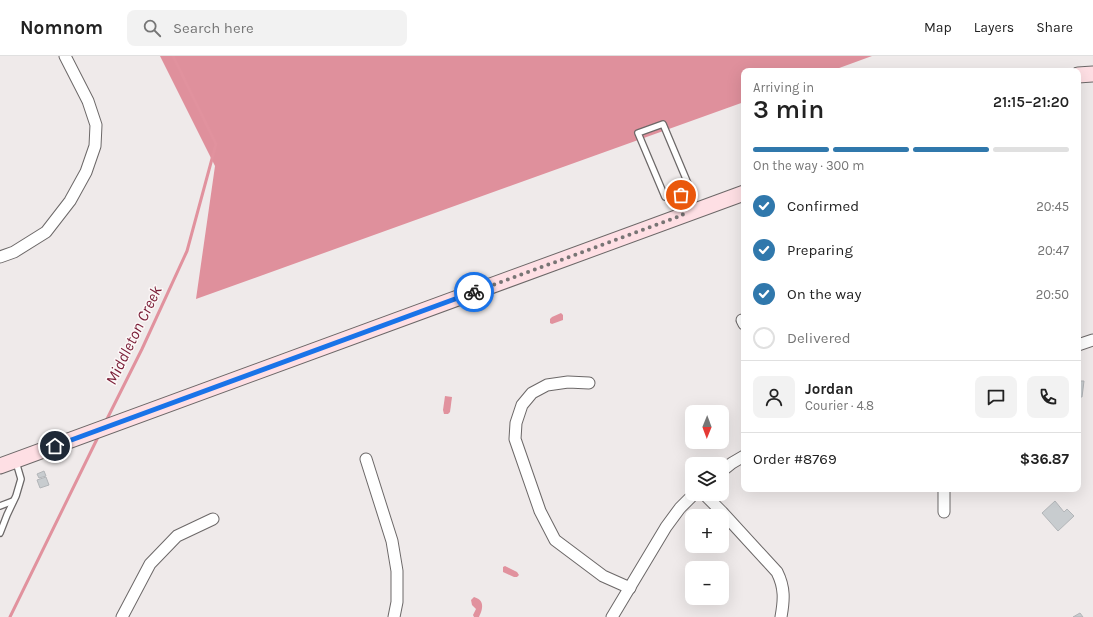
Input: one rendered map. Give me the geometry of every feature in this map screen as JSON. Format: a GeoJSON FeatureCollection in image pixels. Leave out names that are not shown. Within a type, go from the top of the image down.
{"type":"FeatureCollection","features":[{"type":"Feature","properties":{"kind":"street"},"geometry":{"type":"LineString","coordinates":[[0,257],[14,252],[46,232],[74,195],[86,172],[95,146],[96,125],[88,101],[65,56]]}},
{"type":"Feature","properties":{"kind":"street"},"geometry":{"type":"LineString","coordinates":[[1081,75],[1093,74]]}},
{"type":"Feature","properties":{"kind":"street"},"geometry":{"type":"LineString","coordinates":[[0,466],[741,194]]}},
{"type":"Feature","properties":{"kind":"street"},"geometry":{"type":"LineString","coordinates":[[1081,344],[1093,340]]}},
{"type":"Feature","properties":{"kind":"street"},"geometry":{"type":"LineString","coordinates":[[589,383],[568,382],[547,385],[532,393],[522,405],[516,423],[515,439],[540,511],[555,540],[603,576],[630,588]]}},
{"type":"Feature","properties":{"kind":"street"},"geometry":{"type":"LineString","coordinates":[[729,465],[741,458]]}},
{"type":"Feature","properties":{"kind":"street"},"geometry":{"type":"LineString","coordinates":[[366,459],[392,541],[397,571],[397,602],[394,617]]}},
{"type":"Feature","properties":{"kind":"street"},"geometry":{"type":"LineString","coordinates":[[944,492],[944,512]]}},
{"type":"Feature","properties":{"kind":"street"},"geometry":{"type":"LineString","coordinates":[[612,617],[666,527],[687,501]]}},
{"type":"Feature","properties":{"kind":"street"},"geometry":{"type":"LineString","coordinates":[[711,501],[777,572],[782,582],[784,602],[781,617]]}},
{"type":"Feature","properties":{"kind":"street"},"geometry":{"type":"LineString","coordinates":[[122,617],[150,564],[177,536],[213,519]]}},
{"type":"Feature","properties":{"kind":"lane"},"geometry":{"type":"LineString","coordinates":[[663,124],[689,186],[677,198],[665,197],[638,133],[663,124]]}},
{"type":"Feature","properties":{"kind":"lane"},"geometry":{"type":"LineString","coordinates":[[677,198],[683,215]]}},
{"type":"Feature","properties":{"kind":"lane"},"geometry":{"type":"LineString","coordinates":[[0,533],[16,496],[21,479],[15,460]]}},
{"type":"Feature","properties":{"kind":"lane"},"geometry":{"type":"LineString","coordinates":[[0,506],[13,501]]}},
{"type":"Feature","properties":{"kind":"shaded area"},"geometry":{"type":"Polygon","coordinates":[[[160,56],[872,56],[839,68],[741,68],[741,103],[196,299],[215,166],[160,56]]]}},
{"type":"Feature","properties":{"kind":"shaded area"},"geometry":{"type":"Polygon","coordinates":[[[561,313],[563,315],[563,320],[552,324],[550,323],[550,319],[552,317],[561,313]]]}},
{"type":"Feature","properties":{"kind":"shaded area"},"geometry":{"type":"Polygon","coordinates":[[[445,396],[452,397],[450,412],[448,414],[444,414],[443,410],[445,396]]]}},
{"type":"Feature","properties":{"kind":"shaded area"},"geometry":{"type":"Polygon","coordinates":[[[505,566],[517,572],[519,575],[514,577],[503,572],[503,567],[505,566]]]}},
{"type":"Feature","properties":{"kind":"shaded area"},"geometry":{"type":"Polygon","coordinates":[[[474,597],[480,600],[482,605],[479,617],[474,617],[473,615],[476,609],[472,605],[471,600],[474,597]]]}},
{"type":"Feature","properties":{"kind":"building"},"geometry":{"type":"Polygon","coordinates":[[[1081,381],[1084,381],[1082,397],[1081,381]]]}},
{"type":"Feature","properties":{"kind":"building"},"geometry":{"type":"Polygon","coordinates":[[[44,471],[46,476],[39,478],[37,474],[44,471]]]}},
{"type":"Feature","properties":{"kind":"building"},"geometry":{"type":"Polygon","coordinates":[[[46,477],[49,485],[40,488],[37,480],[46,477]]]}},
{"type":"Feature","properties":{"kind":"building"},"geometry":{"type":"Polygon","coordinates":[[[1055,501],[1064,512],[1067,509],[1074,516],[1058,531],[1042,513],[1055,501]]]}},
{"type":"Feature","properties":{"kind":"building"},"geometry":{"type":"Polygon","coordinates":[[[1080,613],[1083,617],[1073,617],[1080,613]]]}},
{"type":"Feature","properties":{"kind":"waterway","name":"Middleton Creek"},"geometry":{"type":"LineString","coordinates":[[106,421],[142,349],[187,251],[216,144],[173,56]]}},
{"type":"Feature","properties":{"kind":"waterway","name":"Middleton Creek"},"geometry":{"type":"LineString","coordinates":[[10,617],[99,435]]}},
{"type":"Feature","properties":{"kind":"way so far"},"geometry":{"type":"LineString","coordinates":[[474,292],[683,215],[677,198],[681,195]]}},
{"type":"Feature","properties":{"kind":"route"},"geometry":{"type":"LineString","coordinates":[[55,446],[474,292]]}}]}
